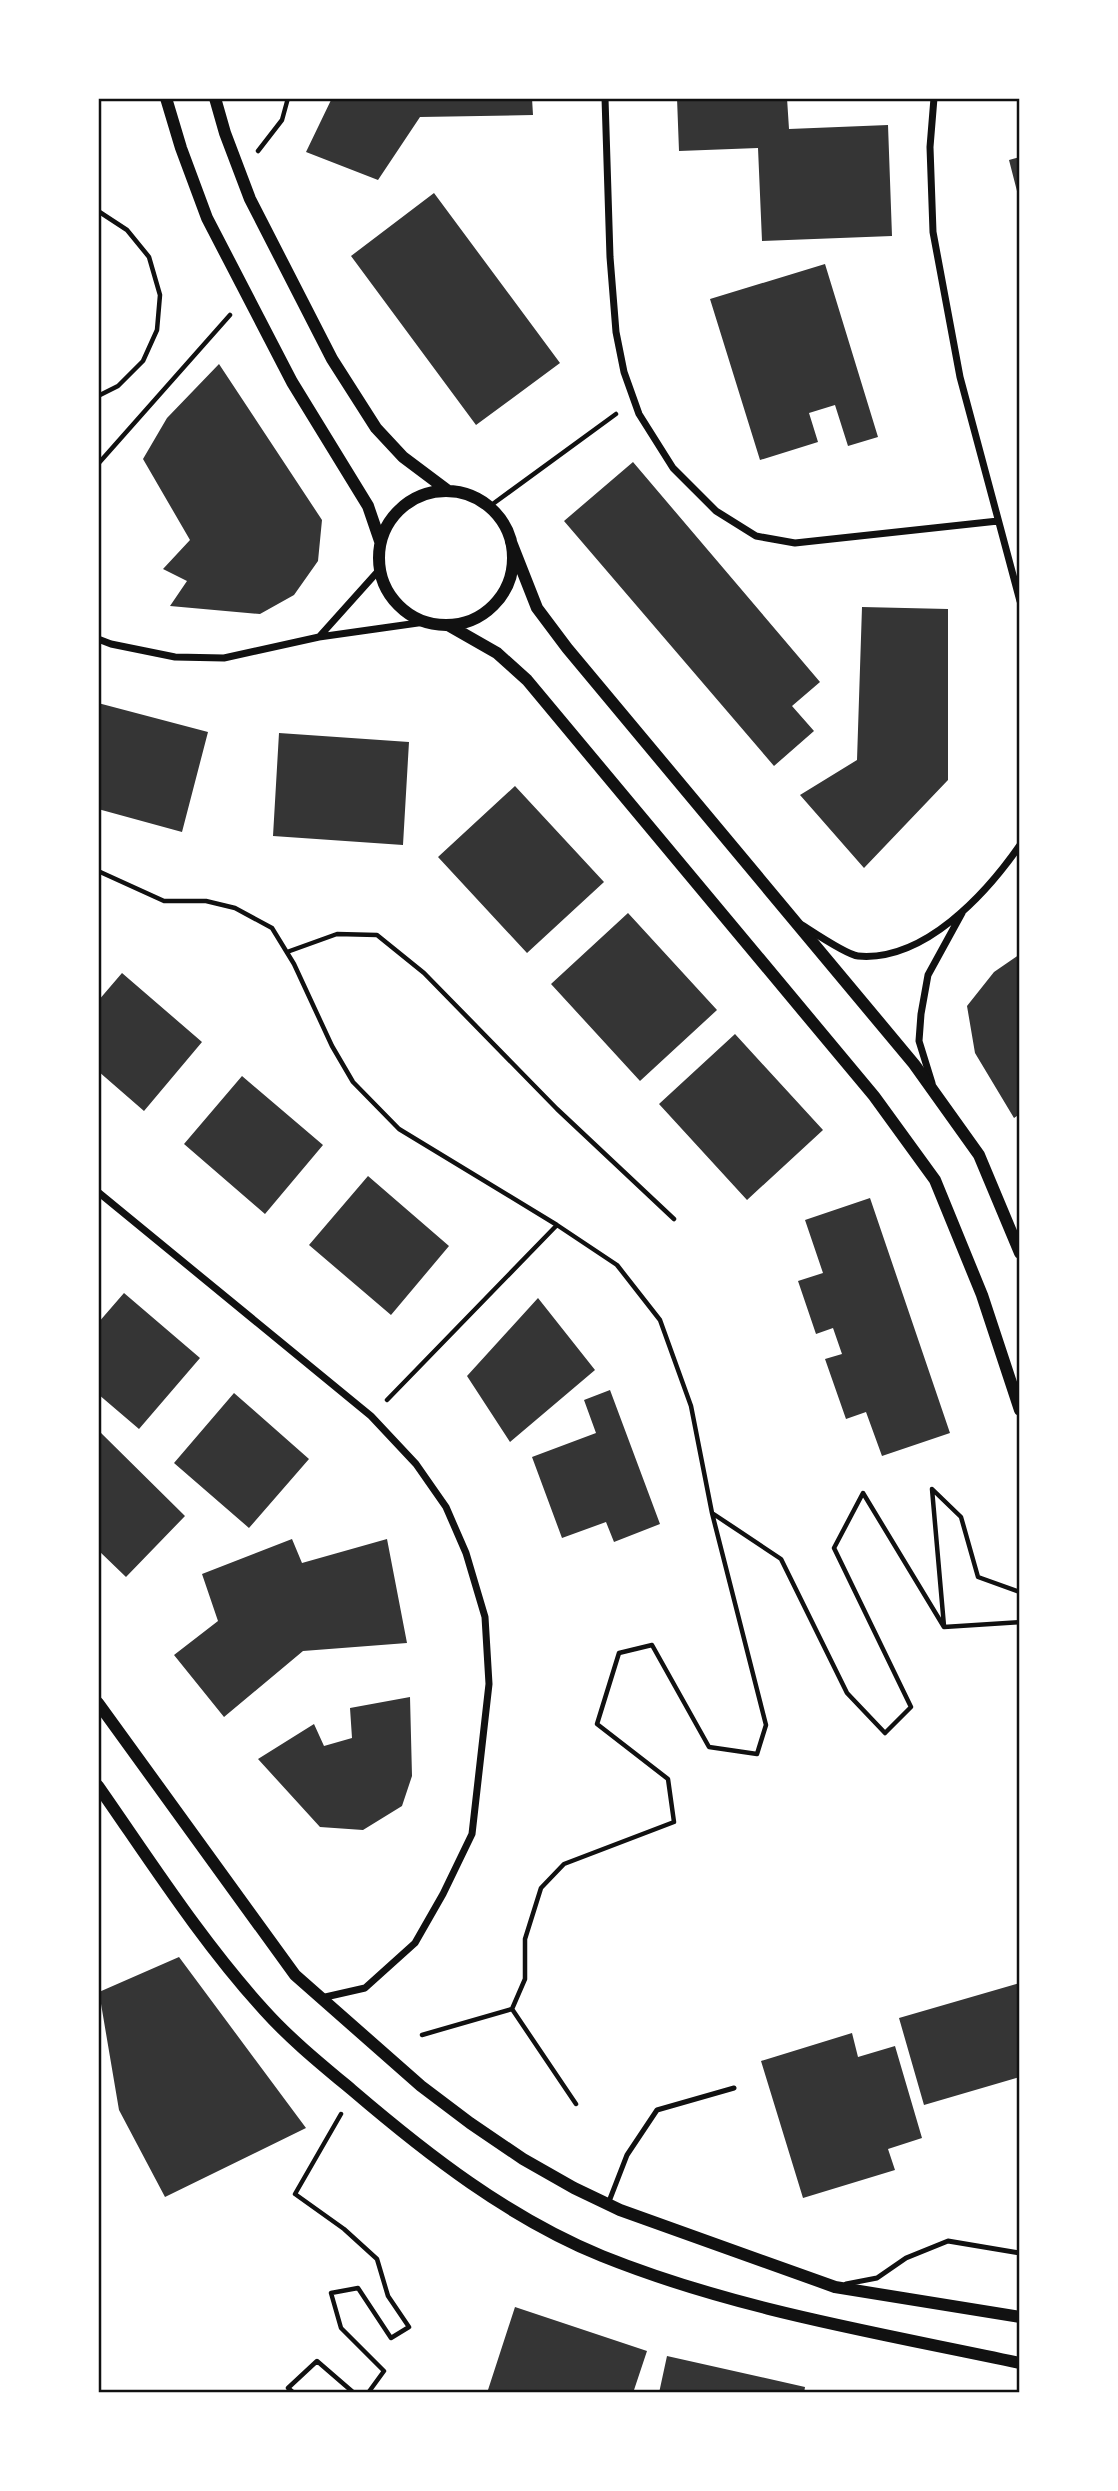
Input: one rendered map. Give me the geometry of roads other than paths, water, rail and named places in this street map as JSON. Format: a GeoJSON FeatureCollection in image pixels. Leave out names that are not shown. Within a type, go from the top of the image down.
{"type":"FeatureCollection","features":[{"type":"Feature","properties":{"kind":"street"},"geometry":{"type":"LineString","coordinates":[[166,98],[207,218],[292,382],[368,506],[380,541],[380,569],[386,586],[395,602],[409,614],[425,622]]}},
{"type":"Feature","properties":{"kind":"street"},"geometry":{"type":"LineString","coordinates":[[215,98],[250,199],[332,359],[376,429],[403,457],[447,490]]}},
{"type":"Feature","properties":{"kind":"street"},"geometry":{"type":"LineString","coordinates":[[605,98],[610,257],[616,332],[624,372],[639,414],[673,468],[716,511],[756,536],[795,543],[998,521]]}},
{"type":"Feature","properties":{"kind":"street"},"geometry":{"type":"LineString","coordinates":[[934,98],[930,147],[933,232],[960,377],[1020,601]]}},
{"type":"Feature","properties":{"kind":"street"},"geometry":{"type":"LineString","coordinates":[[380,541],[390,520],[405,504],[425,494],[447,490],[470,494],[490,506],[503,522],[537,608],[567,648],[934,1090],[979,1155],[1020,1253]]}},
{"type":"Feature","properties":{"kind":"street"},"geometry":{"type":"LineString","coordinates":[[98,639],[175,657],[224,658],[319,637],[425,622],[448,625],[467,621],[485,612],[499,599],[509,582],[513,562],[511,542]]}},
{"type":"Feature","properties":{"kind":"street"},"geometry":{"type":"LineString","coordinates":[[319,637],[380,569]]}},
{"type":"Feature","properties":{"kind":"street"},"geometry":{"type":"LineString","coordinates":[[448,625],[497,653],[527,680],[858,1076],[906,1138],[935,1180],[958,1234],[982,1295],[1020,1410]]}},
{"type":"Feature","properties":{"kind":"street"},"geometry":{"type":"LineString","coordinates":[[795,921],[855,956],[894,954],[934,933],[963,910],[1002,872],[1020,845]]}},
{"type":"Feature","properties":{"kind":"street"},"geometry":{"type":"LineString","coordinates":[[934,1090],[919,1041],[920,1014],[928,975],[963,910]]}},
{"type":"Feature","properties":{"kind":"street"},"geometry":{"type":"LineString","coordinates":[[98,1192],[371,1416],[416,1464],[446,1507],[466,1553],[485,1617],[489,1684],[472,1834],[443,1894],[415,1943],[365,1988],[321,1998]]}},
{"type":"Feature","properties":{"kind":"street"},"geometry":{"type":"LineString","coordinates":[[98,1703],[295,1975],[421,2085],[523,2159],[608,2204],[835,2287],[1020,2317]]}},
{"type":"Feature","properties":{"kind":"street"},"geometry":{"type":"LineString","coordinates":[[98,1786],[226,1965],[257,2002],[286,2032],[354,2092],[442,2163],[497,2200],[551,2231],[601,2255],[672,2282],[738,2302],[1020,2363]]}},
{"type":"Feature","properties":{"kind":"lane"},"geometry":{"type":"LineString","coordinates":[[608,2204],[627,2155],[657,2110],[734,2088]]}},
{"type":"Feature","properties":{"kind":"lane"},"geometry":{"type":"LineString","coordinates":[[835,2287],[877,2278],[905,2258],[948,2241],[1020,2253]]}}]}
